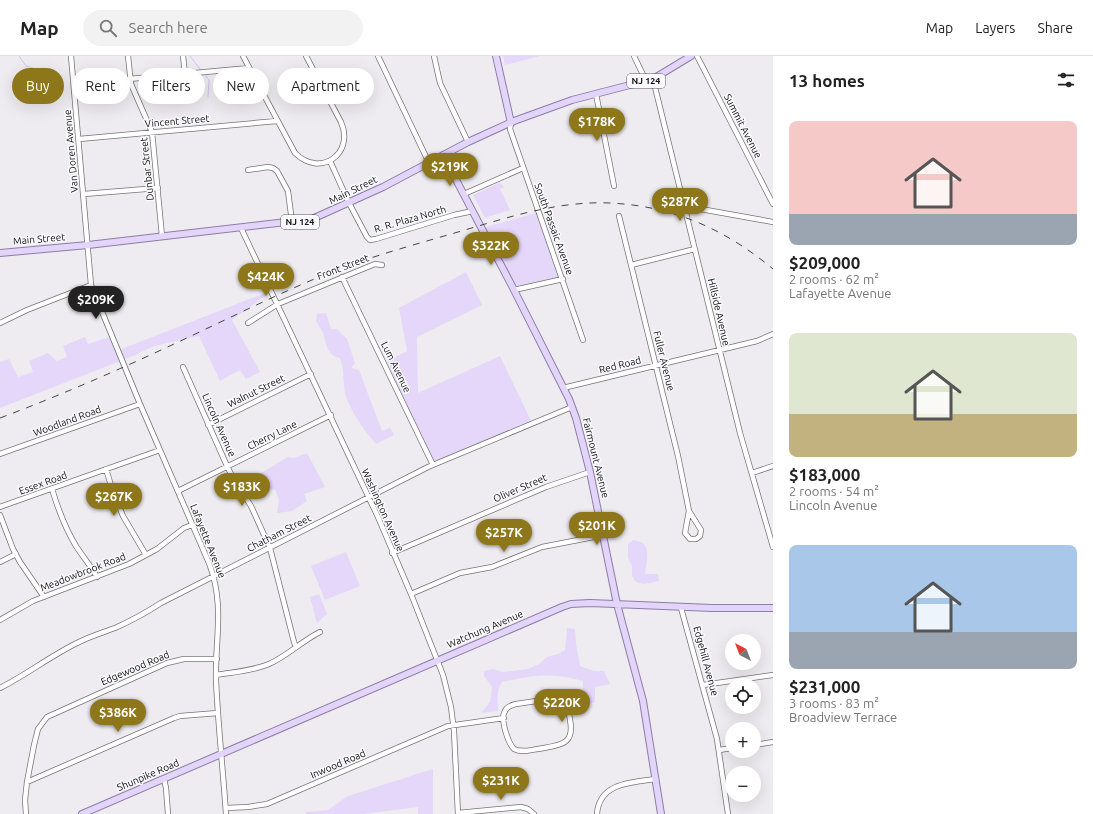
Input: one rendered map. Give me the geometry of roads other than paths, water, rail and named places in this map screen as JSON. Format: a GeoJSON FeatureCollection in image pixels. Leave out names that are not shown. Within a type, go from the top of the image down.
{"type":"FeatureCollection","features":[{"type":"Feature","properties":{"kind":"main road"},"geometry":{"type":"LineString","coordinates":[[496,56],[511,123]]}},
{"type":"Feature","properties":{"kind":"main road","name":"Main Street"},"geometry":{"type":"LineString","coordinates":[[0,253],[88,245],[312,220],[429,163],[468,142],[511,123],[554,106],[653,79],[690,56]]}},
{"type":"Feature","properties":{"kind":"main road","name":"Fairmount Avenue"},"geometry":{"type":"LineString","coordinates":[[443,155],[514,290],[572,407],[590,472],[617,604],[643,701],[661,814]]}},
{"type":"Feature","properties":{"kind":"main road","name":"Watchung Avenue"},"geometry":{"type":"LineString","coordinates":[[221,754],[562,607],[577,604],[617,604],[681,608],[773,608]]}},
{"type":"Feature","properties":{"kind":"main road","name":"Shunpike Road"},"geometry":{"type":"LineString","coordinates":[[82,814],[221,754]]}},
{"type":"Feature","properties":{"kind":"street","name":"Van Doren Avenue"},"geometry":{"type":"LineString","coordinates":[[71,56],[72,68]]}},
{"type":"Feature","properties":{"kind":"street","name":"Dunbar Street"},"geometry":{"type":"LineString","coordinates":[[128,56],[129,68]]}},
{"type":"Feature","properties":{"kind":"street"},"geometry":{"type":"LineString","coordinates":[[183,56],[184,68]]}},
{"type":"Feature","properties":{"kind":"street"},"geometry":{"type":"LineString","coordinates":[[243,56],[249,68]]}},
{"type":"Feature","properties":{"kind":"street"},"geometry":{"type":"LineString","coordinates":[[268,104],[293,151],[306,162],[317,164],[330,161],[339,154],[345,138],[344,127],[306,56]]}},
{"type":"Feature","properties":{"kind":"street"},"geometry":{"type":"LineString","coordinates":[[378,56],[429,163]]}},
{"type":"Feature","properties":{"kind":"street"},"geometry":{"type":"LineString","coordinates":[[434,56],[440,83],[468,142]]}},
{"type":"Feature","properties":{"kind":"street"},"geometry":{"type":"LineString","coordinates":[[634,56],[646,81]]}},
{"type":"Feature","properties":{"kind":"street","name":"Summit Avenue"},"geometry":{"type":"LineString","coordinates":[[697,56],[773,204]]}},
{"type":"Feature","properties":{"kind":"street"},"geometry":{"type":"LineString","coordinates":[[130,78],[138,77]]}},
{"type":"Feature","properties":{"kind":"street","name":"Dunbar Street"},"geometry":{"type":"LineString","coordinates":[[130,78],[131,84],[152,132],[162,236]]}},
{"type":"Feature","properties":{"kind":"street","name":"Hillside Avenue"},"geometry":{"type":"LineString","coordinates":[[653,79],[719,350],[773,546]]}},
{"type":"Feature","properties":{"kind":"street"},"geometry":{"type":"LineString","coordinates":[[596,94],[614,186]]}},
{"type":"Feature","properties":{"kind":"street","name":"Van Doren Avenue"},"geometry":{"type":"LineString","coordinates":[[76,104],[88,245]]}},
{"type":"Feature","properties":{"kind":"street","name":"Vincent Street"},"geometry":{"type":"LineString","coordinates":[[79,139],[277,121]]}},
{"type":"Feature","properties":{"kind":"street","name":"South Passaic Avenue"},"geometry":{"type":"LineString","coordinates":[[511,123],[510,129],[583,340]]}},
{"type":"Feature","properties":{"kind":"street"},"geometry":{"type":"LineString","coordinates":[[330,161],[348,203]]}},
{"type":"Feature","properties":{"kind":"street"},"geometry":{"type":"LineString","coordinates":[[248,170],[268,167],[277,171],[288,191],[292,222]]}},
{"type":"Feature","properties":{"kind":"street"},"geometry":{"type":"LineString","coordinates":[[464,194],[523,168]]}},
{"type":"Feature","properties":{"kind":"street"},"geometry":{"type":"LineString","coordinates":[[84,194],[158,188]]}},
{"type":"Feature","properties":{"kind":"street","name":"R. R. Plaza North"},"geometry":{"type":"LineString","coordinates":[[348,203],[367,238],[370,240],[454,215],[473,211]]}},
{"type":"Feature","properties":{"kind":"street"},"geometry":{"type":"LineString","coordinates":[[684,206],[773,222]]}},
{"type":"Feature","properties":{"kind":"street","name":"Fuller Avenue"},"geometry":{"type":"LineString","coordinates":[[619,216],[673,434],[689,511],[701,530],[700,536],[696,539],[690,539],[685,533],[689,511]]}},
{"type":"Feature","properties":{"kind":"street","name":"Washington Avenue"},"geometry":{"type":"LineString","coordinates":[[241,228],[369,497],[438,660],[447,688],[454,725],[458,814]]}},
{"type":"Feature","properties":{"kind":"street","name":"Lafayette Avenue"},"geometry":{"type":"LineString","coordinates":[[88,245],[91,285],[213,576],[218,602],[216,675],[226,814]]}},
{"type":"Feature","properties":{"kind":"street"},"geometry":{"type":"LineString","coordinates":[[631,265],[695,249]]}},
{"type":"Feature","properties":{"kind":"street","name":"Front Street"},"geometry":{"type":"LineString","coordinates":[[248,323],[278,304],[374,264],[382,266]]}},
{"type":"Feature","properties":{"kind":"street","name":"Lum Avenue"},"geometry":{"type":"LineString","coordinates":[[342,277],[433,465]]}},
{"type":"Feature","properties":{"kind":"street"},"geometry":{"type":"LineString","coordinates":[[514,290],[563,279]]}},
{"type":"Feature","properties":{"kind":"street"},"geometry":{"type":"LineString","coordinates":[[0,323],[27,310],[91,285]]}},
{"type":"Feature","properties":{"kind":"street","name":"Red Road"},"geometry":{"type":"LineString","coordinates":[[563,388],[757,341],[773,334]]}},
{"type":"Feature","properties":{"kind":"street","name":"Lincoln Avenue"},"geometry":{"type":"LineString","coordinates":[[183,367],[227,466],[251,506],[270,548],[296,647]]}},
{"type":"Feature","properties":{"kind":"street","name":"Walnut Street"},"geometry":{"type":"LineString","coordinates":[[208,425],[311,374]]}},
{"type":"Feature","properties":{"kind":"street","name":"Woodland Road"},"geometry":{"type":"LineString","coordinates":[[0,454],[140,404]]}},
{"type":"Feature","properties":{"kind":"street","name":"Chatham Street"},"geometry":{"type":"LineString","coordinates":[[0,688],[74,644],[120,625],[213,576],[433,465],[572,407]]}},
{"type":"Feature","properties":{"kind":"street","name":"Cherry Lane"},"geometry":{"type":"LineString","coordinates":[[178,491],[331,415]]}},
{"type":"Feature","properties":{"kind":"street","name":"Essex Road"},"geometry":{"type":"LineString","coordinates":[[0,507],[160,450]]}},
{"type":"Feature","properties":{"kind":"street"},"geometry":{"type":"LineString","coordinates":[[752,473],[773,466]]}},
{"type":"Feature","properties":{"kind":"street"},"geometry":{"type":"LineString","coordinates":[[106,469],[113,492],[123,516],[146,555]]}},
{"type":"Feature","properties":{"kind":"street","name":"Oliver Street"},"geometry":{"type":"LineString","coordinates":[[392,553],[546,487],[590,472]]}},
{"type":"Feature","properties":{"kind":"street"},"geometry":{"type":"LineString","coordinates":[[52,489],[60,514],[72,539],[97,577]]}},
{"type":"Feature","properties":{"kind":"street"},"geometry":{"type":"LineString","coordinates":[[0,515],[16,554],[44,597]]}},
{"type":"Feature","properties":{"kind":"street","name":"Meadowbrook Road"},"geometry":{"type":"LineString","coordinates":[[0,620],[34,601],[124,567],[146,555],[184,528],[192,525]]}},
{"type":"Feature","properties":{"kind":"street"},"geometry":{"type":"LineString","coordinates":[[411,594],[460,573],[492,567],[542,547],[604,535]]}},
{"type":"Feature","properties":{"kind":"street"},"geometry":{"type":"LineString","coordinates":[[0,562],[16,554]]}},
{"type":"Feature","properties":{"kind":"street","name":"Edgehill Avenue"},"geometry":{"type":"LineString","coordinates":[[681,608],[703,685],[719,750],[728,814]]}},
{"type":"Feature","properties":{"kind":"street"},"geometry":{"type":"LineString","coordinates":[[216,675],[255,668],[268,664],[284,656],[320,632]]}},
{"type":"Feature","properties":{"kind":"street","name":"Edgewood Road"},"geometry":{"type":"LineString","coordinates":[[26,814],[26,782],[36,734],[40,725],[47,717],[167,663],[184,659],[217,659]]}},
{"type":"Feature","properties":{"kind":"street"},"geometry":{"type":"LineString","coordinates":[[703,685],[773,675]]}},
{"type":"Feature","properties":{"kind":"street"},"geometry":{"type":"LineString","coordinates":[[560,698],[567,706],[571,722],[571,734],[568,740],[562,744],[524,751],[517,750],[511,746],[508,741],[504,718],[504,713],[508,708],[516,704],[560,698]]}},
{"type":"Feature","properties":{"kind":"street"},"geometry":{"type":"LineString","coordinates":[[26,782],[174,718],[218,713]]}},
{"type":"Feature","properties":{"kind":"street","name":"Inwood Road"},"geometry":{"type":"LineString","coordinates":[[226,808],[267,804],[454,725],[504,718]]}},
{"type":"Feature","properties":{"kind":"street"},"geometry":{"type":"LineString","coordinates":[[761,744],[773,742]]}},
{"type":"Feature","properties":{"kind":"street"},"geometry":{"type":"LineString","coordinates":[[719,750],[725,749]]}},
{"type":"Feature","properties":{"kind":"street"},"geometry":{"type":"LineString","coordinates":[[164,779],[168,814]]}},
{"type":"Feature","properties":{"kind":"street"},"geometry":{"type":"LineString","coordinates":[[597,814],[599,802],[610,790],[622,785],[656,779]]}},
{"type":"Feature","properties":{"kind":"street"},"geometry":{"type":"LineString","coordinates":[[458,814],[521,808],[528,809],[534,814]]}},
{"type":"Feature","properties":{"kind":"waterway"},"geometry":{"type":"LineString","coordinates":[[19,56],[26,66],[33,68]]}},
{"type":"Feature","properties":{"kind":"waterway"},"geometry":{"type":"LineString","coordinates":[[190,56],[199,68]]}},
{"type":"Feature","properties":{"kind":"waterway"},"geometry":{"type":"LineString","coordinates":[[205,75],[209,80],[208,97]]}},
{"type":"Feature","properties":{"kind":"railway"},"geometry":{"type":"LineString","coordinates":[[0,418],[106,375],[309,281],[380,255],[508,217],[541,209],[593,203],[633,205],[655,209],[697,222],[717,231],[736,242],[773,269]]}}]}
